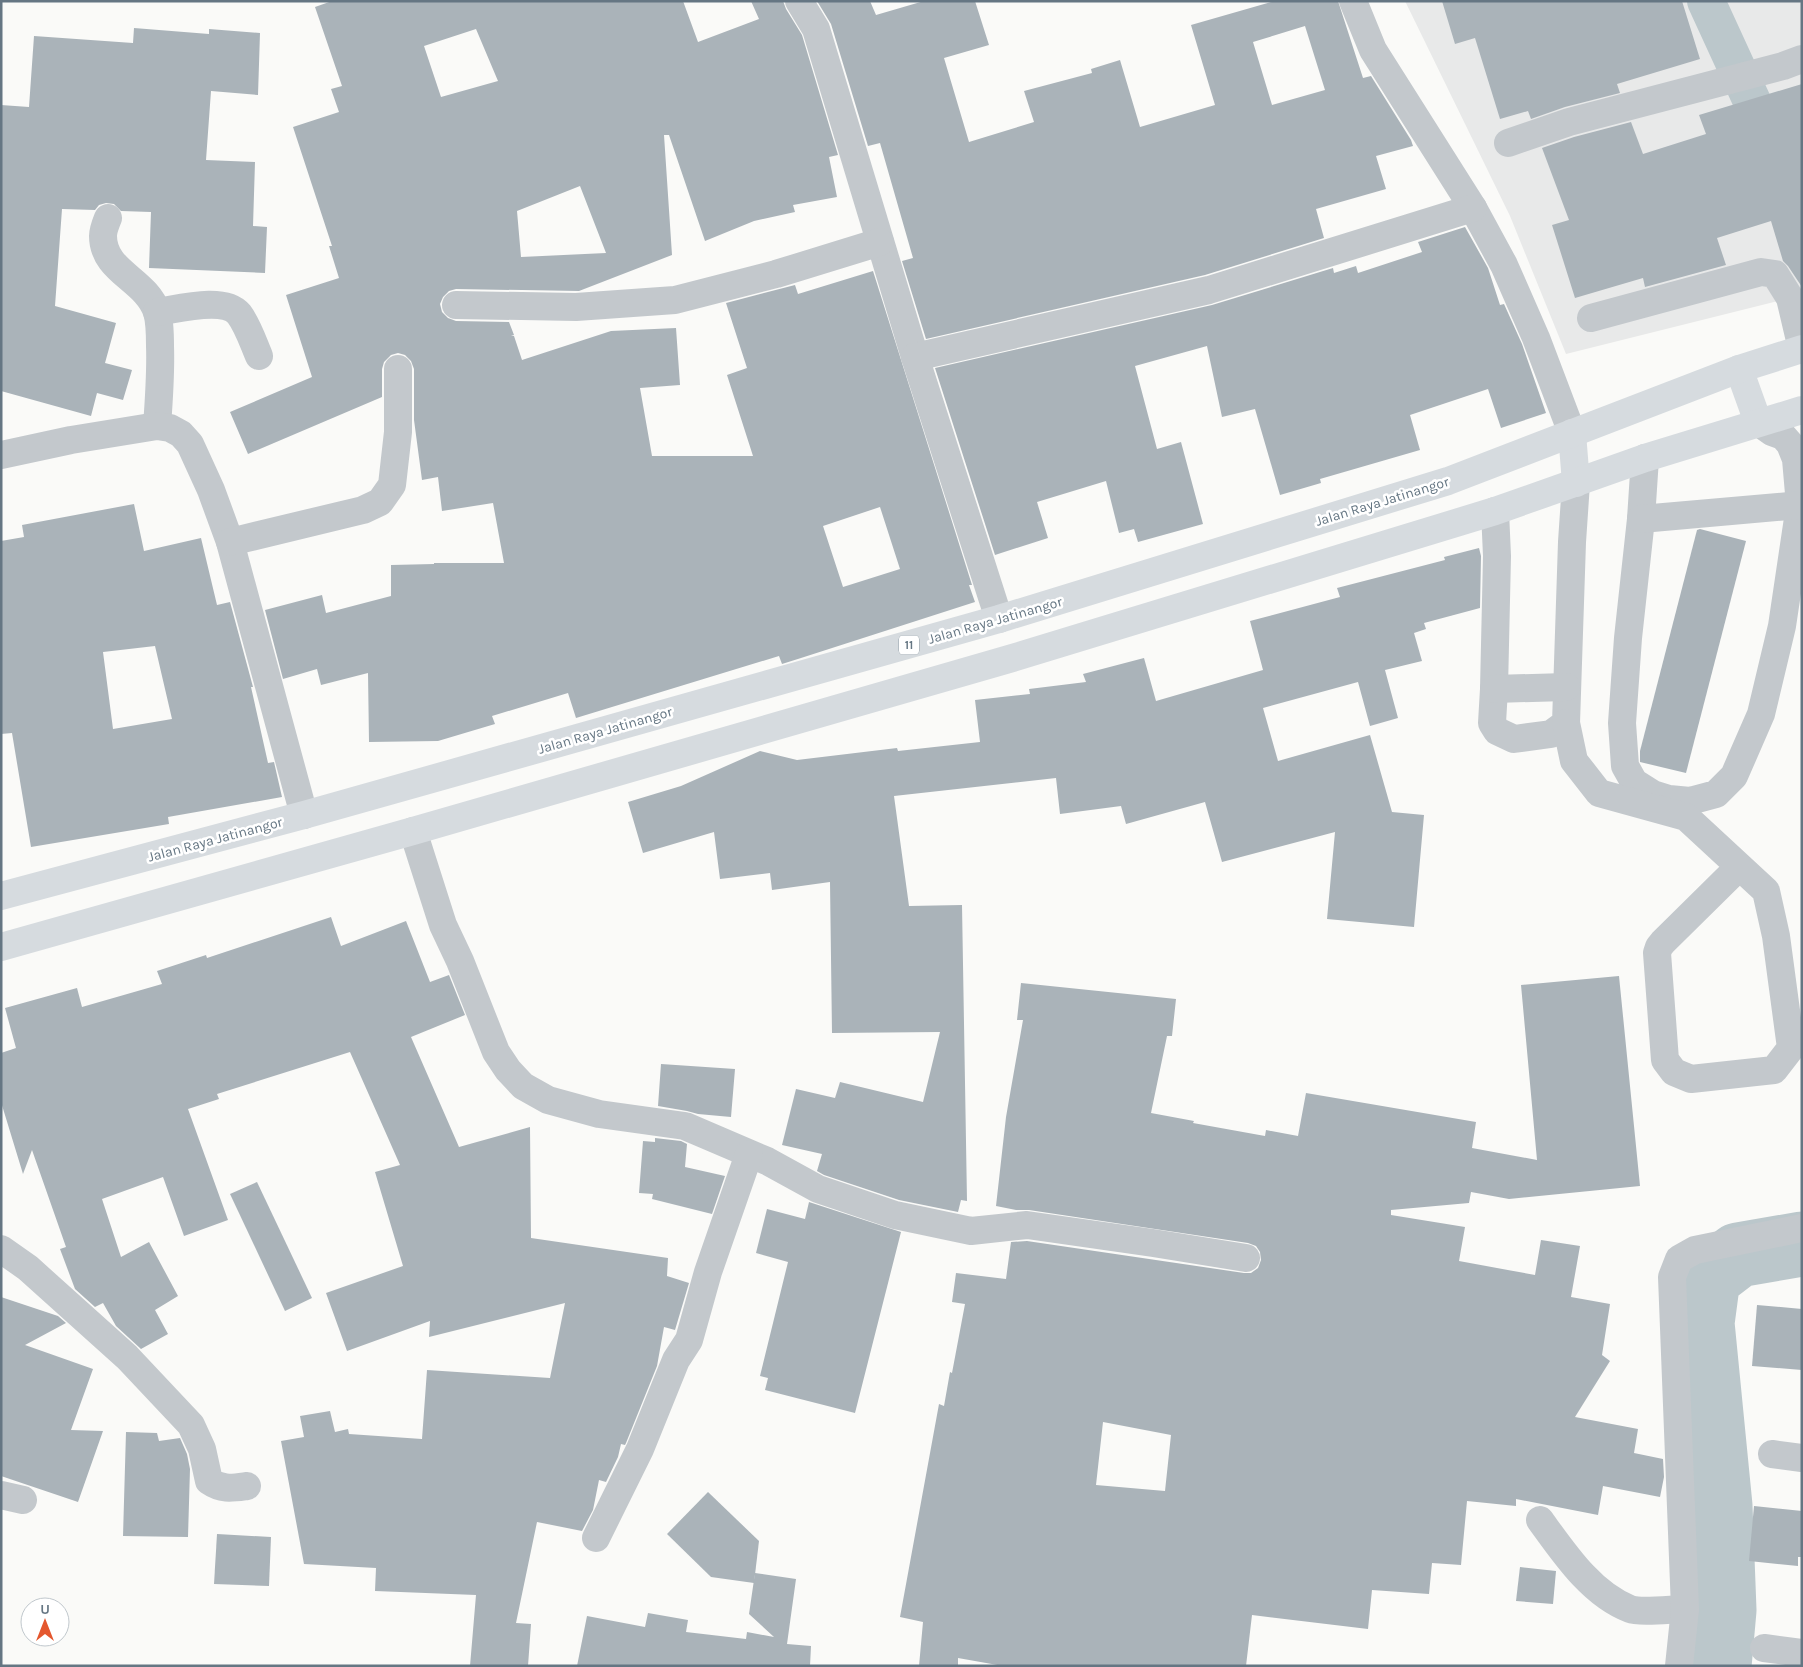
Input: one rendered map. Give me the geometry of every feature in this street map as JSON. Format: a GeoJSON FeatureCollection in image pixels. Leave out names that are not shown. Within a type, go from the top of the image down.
{"type":"FeatureCollection","features":[{"type":"Feature","properties":{"kind":"highway","name":"Jalan Raya Jatinangor"},"geometry":{"type":"LineString","coordinates":[[2,892],[304,815],[999,619],[1448,481],[1739,369],[1802,349]]}},
{"type":"Feature","properties":{"kind":"highway"},"geometry":{"type":"LineString","coordinates":[[1739,369],[1758,422]]}},
{"type":"Feature","properties":{"kind":"highway"},"geometry":{"type":"LineString","coordinates":[[1,947],[413,831],[1009,659],[1495,511],[1645,458],[1802,410]]}},
{"type":"Feature","properties":{"kind":"highway"},"geometry":{"type":"LineString","coordinates":[[1572,433],[1576,483]]}},
{"type":"Feature","properties":{"kind":"street"},"geometry":{"type":"LineString","coordinates":[[799,1],[816,29],[915,358],[999,619]]}},
{"type":"Feature","properties":{"kind":"street"},"geometry":{"type":"LineString","coordinates":[[1353,1],[1372,50],[1473,208],[1504,265],[1536,338],[1572,433]]}},
{"type":"Feature","properties":{"kind":"street"},"geometry":{"type":"LineString","coordinates":[[1508,143],[1569,122],[1792,63]]}},
{"type":"Feature","properties":{"kind":"street"},"geometry":{"type":"LineString","coordinates":[[915,358],[1209,290],[1473,208]]}},
{"type":"Feature","properties":{"kind":"street"},"geometry":{"type":"LineString","coordinates":[[108,218],[103,235],[106,252],[120,272],[137,284],[149,296],[157,312],[161,369],[157,426]]}},
{"type":"Feature","properties":{"kind":"street"},"geometry":{"type":"LineString","coordinates":[[456,305],[576,307],[675,300],[776,274],[880,242]]}},
{"type":"Feature","properties":{"kind":"street"},"geometry":{"type":"LineString","coordinates":[[1591,318],[1761,272],[1775,274],[1790,298],[1802,349]]}},
{"type":"Feature","properties":{"kind":"street"},"geometry":{"type":"LineString","coordinates":[[157,312],[216,304],[228,306],[238,313],[259,356]]}},
{"type":"Feature","properties":{"kind":"street"},"geometry":{"type":"LineString","coordinates":[[230,542],[363,510],[380,502],[392,484],[398,432],[398,369]]}},
{"type":"Feature","properties":{"kind":"street"},"geometry":{"type":"LineString","coordinates":[[1645,458],[1622,723],[1625,766],[1634,782],[1653,794],[1669,799],[1690,801],[1716,794],[1734,776],[1761,714],[1782,626],[1800,505],[1796,460],[1790,444],[1783,436],[1772,432],[1758,422]]}},
{"type":"Feature","properties":{"kind":"street"},"geometry":{"type":"LineString","coordinates":[[1,455],[71,440],[157,426],[170,428],[181,434],[190,444],[211,490],[230,542],[304,815]]}},
{"type":"Feature","properties":{"kind":"street"},"geometry":{"type":"LineString","coordinates":[[1576,483],[1566,687],[1566,723],[1574,761],[1599,793],[1686,817],[1766,891],[1776,936],[1791,1048],[1774,1070],[1691,1079],[1674,1072],[1665,1060],[1657,953],[1663,942],[1739,867]]}},
{"type":"Feature","properties":{"kind":"street"},"geometry":{"type":"LineString","coordinates":[[1641,518],[1800,505]]}},
{"type":"Feature","properties":{"kind":"street"},"geometry":{"type":"LineString","coordinates":[[1495,511],[1496,556],[1492,722],[1496,732],[1514,739],[1551,734],[1566,723]]}},
{"type":"Feature","properties":{"kind":"street"},"geometry":{"type":"LineString","coordinates":[[1494,688],[1566,687]]}},
{"type":"Feature","properties":{"kind":"street"},"geometry":{"type":"LineString","coordinates":[[413,831],[443,925],[460,961],[496,1052],[508,1070],[523,1086],[548,1100],[599,1114],[685,1126],[768,1161],[818,1189],[895,1215],[971,1231],[1027,1226],[1246,1258]]}},
{"type":"Feature","properties":{"kind":"street"},"geometry":{"type":"LineString","coordinates":[[596,1538],[640,1449],[676,1360],[689,1340],[708,1272],[749,1154]]}},
{"type":"Feature","properties":{"kind":"street"},"geometry":{"type":"LineString","coordinates":[[1679,1666],[1685,1609],[1672,1277],[1679,1259],[1695,1250],[1802,1228]]}},
{"type":"Feature","properties":{"kind":"street"},"geometry":{"type":"LineString","coordinates":[[1,1250],[28,1268],[127,1357],[191,1425],[202,1449],[210,1481],[216,1486],[226,1488],[247,1486]]}},
{"type":"Feature","properties":{"kind":"street"},"geometry":{"type":"LineString","coordinates":[[1772,1454],[1802,1458]]}},
{"type":"Feature","properties":{"kind":"street"},"geometry":{"type":"LineString","coordinates":[[1540,1520],[1568,1559],[1599,1591],[1632,1610],[1685,1609]]}},
{"type":"Feature","properties":{"kind":"street"},"geometry":{"type":"LineString","coordinates":[[1764,1648],[1802,1653]]}},
{"type":"Feature","properties":{"kind":"shaded area"},"geometry":{"type":"Polygon","coordinates":[[[1405,1],[1802,1],[1802,295],[1566,354],[1510,216],[1405,1]]]}},
{"type":"Feature","properties":{"kind":"building"},"geometry":{"type":"Polygon","coordinates":[[[332,1],[683,1],[698,42],[759,19],[751,1],[783,1],[802,35],[838,155],[829,157],[837,197],[793,205],[795,212],[754,221],[705,241],[669,135],[664,135],[672,255],[579,291],[456,289],[449,291],[443,297],[440,304],[442,312],[448,318],[456,321],[509,322],[514,335],[511,336],[514,336],[522,360],[611,331],[676,328],[680,385],[640,388],[652,456],[753,456],[727,375],[747,368],[726,303],[795,285],[798,294],[873,271],[972,585],[969,585],[975,602],[782,664],[779,656],[576,718],[568,693],[492,716],[495,724],[438,741],[369,742],[368,673],[321,685],[317,669],[283,679],[265,610],[322,595],[326,613],[391,596],[391,565],[504,563],[493,503],[442,511],[438,477],[422,480],[414,420],[414,369],[411,361],[405,355],[398,353],[391,355],[384,362],[382,369],[382,397],[248,454],[230,412],[312,377],[286,295],[339,278],[329,246],[332,246],[293,127],[339,112],[331,89],[342,86],[315,7],[332,1]],[[476,29],[424,46],[441,97],[498,81],[476,29]],[[580,186],[517,211],[521,257],[606,253],[580,186]],[[880,507],[823,526],[843,587],[900,569],[880,507]]]}},
{"type":"Feature","properties":{"kind":"building"},"geometry":{"type":"Polygon","coordinates":[[[817,1],[870,1],[876,15],[924,1],[975,1],[989,45],[944,58],[969,142],[1034,122],[1024,91],[1092,73],[1091,69],[1120,60],[1140,127],[1215,105],[1191,25],[1275,1],[1338,1],[1363,78],[1371,76],[1413,146],[1376,156],[1386,189],[1316,209],[1324,238],[1205,275],[926,339],[902,261],[913,258],[880,143],[868,146],[831,24],[817,1]],[[1305,26],[1253,42],[1272,105],[1325,90],[1305,26]]]}},
{"type":"Feature","properties":{"kind":"building"},"geometry":{"type":"Polygon","coordinates":[[[1442,1],[1682,1],[1700,59],[1617,84],[1620,93],[1565,107],[1531,119],[1528,111],[1500,119],[1475,38],[1455,44],[1442,1]]]}},
{"type":"Feature","properties":{"kind":"building"},"geometry":{"type":"Polygon","coordinates":[[[134,28],[209,34],[209,29],[260,33],[258,95],[211,91],[206,160],[255,162],[253,226],[267,227],[265,273],[149,268],[151,212],[121,211],[114,204],[106,203],[99,205],[95,210],[62,209],[55,306],[116,323],[105,363],[132,370],[123,400],[97,393],[91,416],[1,391],[1,105],[29,107],[34,36],[133,43],[134,28]]]}},
{"type":"Feature","properties":{"kind":"building"},"geometry":{"type":"Polygon","coordinates":[[[1802,84],[1802,287],[1783,261],[1771,221],[1717,238],[1726,265],[1645,287],[1643,278],[1575,298],[1552,225],[1569,220],[1542,148],[1574,137],[1631,122],[1643,154],[1706,134],[1699,115],[1802,84]]]}},
{"type":"Feature","properties":{"kind":"building"},"geometry":{"type":"Polygon","coordinates":[[[1465,227],[1488,268],[1500,305],[1504,304],[1522,344],[1546,413],[1501,428],[1488,389],[1410,415],[1420,450],[1320,479],[1321,483],[1280,495],[1255,409],[1222,417],[1207,346],[1135,366],[1157,449],[1181,442],[1203,524],[1138,542],[1134,529],[1119,533],[1106,481],[1037,502],[1048,538],[995,555],[935,368],[1212,305],[1333,268],[1334,273],[1356,266],[1358,273],[1422,252],[1418,242],[1465,227]]]}},
{"type":"Feature","properties":{"kind":"building"},"geometry":{"type":"Polygon","coordinates":[[[134,504],[144,551],[201,538],[217,605],[230,602],[253,687],[251,687],[268,763],[274,762],[282,797],[168,817],[169,824],[31,847],[12,733],[1,734],[1,541],[24,537],[22,525],[134,504]],[[155,646],[103,652],[113,729],[172,719],[155,646]]]}},
{"type":"Feature","properties":{"kind":"building"},"geometry":{"type":"Polygon","coordinates":[[[1700,529],[1746,541],[1686,773],[1640,762],[1640,751],[1697,530],[1700,529]]]}},
{"type":"Feature","properties":{"kind":"building"},"geometry":{"type":"Polygon","coordinates":[[[1479,548],[1481,556],[1480,608],[1424,623],[1426,629],[1414,633],[1422,661],[1385,670],[1398,718],[1370,726],[1358,682],[1263,708],[1278,761],[1370,735],[1392,812],[1424,815],[1414,927],[1327,919],[1335,832],[1222,862],[1205,802],[1126,824],[1121,806],[1060,814],[1056,778],[894,796],[909,906],[962,905],[967,1201],[961,1200],[958,1212],[899,1200],[824,1175],[817,1171],[822,1154],[782,1145],[796,1089],[835,1098],[840,1082],[923,1102],[940,1032],[832,1033],[830,882],[772,890],[770,873],[720,879],[714,832],[643,853],[628,802],[681,786],[760,751],[797,760],[897,748],[898,751],[980,742],[975,700],[1030,694],[1029,689],[1086,682],[1083,674],[1144,658],[1156,701],[1263,670],[1250,621],[1340,597],[1337,588],[1445,560],[1444,557],[1479,548]]]}},
{"type":"Feature","properties":{"kind":"building"},"geometry":{"type":"Polygon","coordinates":[[[331,917],[341,946],[406,921],[430,982],[449,975],[465,1015],[411,1037],[459,1147],[530,1127],[531,1238],[668,1258],[667,1276],[689,1283],[675,1330],[664,1327],[657,1366],[625,1445],[621,1444],[618,1457],[606,1482],[599,1480],[593,1510],[582,1531],[537,1522],[516,1623],[531,1624],[528,1666],[470,1666],[476,1595],[375,1591],[376,1568],[304,1564],[281,1441],[304,1437],[300,1416],[330,1411],[335,1432],[348,1429],[349,1434],[422,1439],[427,1370],[550,1378],[565,1303],[429,1337],[430,1321],[347,1351],[326,1293],[403,1266],[375,1172],[400,1165],[350,1052],[217,1094],[219,1099],[188,1109],[228,1220],[184,1236],[163,1177],[102,1199],[121,1257],[149,1242],[178,1296],[155,1310],[168,1334],[141,1349],[116,1326],[103,1303],[95,1307],[75,1289],[60,1249],[66,1247],[32,1150],[23,1174],[1,1102],[1,1053],[16,1048],[5,1008],[77,988],[82,1007],[162,984],[157,971],[206,955],[207,958],[331,917]]]}},
{"type":"Feature","properties":{"kind":"building"},"geometry":{"type":"Polygon","coordinates":[[[1619,976],[1640,1186],[1509,1199],[1471,1192],[1469,1203],[1391,1210],[1391,1215],[1465,1227],[1459,1261],[1535,1275],[1541,1240],[1580,1246],[1571,1297],[1610,1304],[1602,1355],[1610,1361],[1575,1417],[1638,1429],[1634,1453],[1663,1459],[1664,1477],[1660,1497],[1603,1486],[1598,1515],[1516,1499],[1516,1506],[1467,1501],[1461,1565],[1432,1563],[1429,1594],[1372,1590],[1368,1629],[1252,1615],[1246,1666],[1003,1666],[958,1658],[958,1666],[919,1666],[923,1622],[900,1617],[939,1404],[944,1406],[965,1304],[952,1302],[956,1273],[1006,1279],[1011,1242],[1027,1241],[1244,1273],[1251,1273],[1258,1268],[1261,1260],[1260,1252],[1256,1246],[1248,1243],[996,1206],[1006,1117],[1023,1020],[1017,1020],[1021,983],[1176,999],[1172,1036],[1167,1036],[1151,1113],[1265,1136],[1266,1130],[1298,1136],[1306,1093],[1476,1122],[1472,1148],[1537,1160],[1521,985],[1619,976]],[[1103,1422],[1096,1485],[1165,1491],[1171,1435],[1103,1422]]]}},
{"type":"Feature","properties":{"kind":"building"},"geometry":{"type":"Polygon","coordinates":[[[661,1064],[735,1069],[731,1117],[698,1114],[658,1106],[661,1064]]]}},
{"type":"Feature","properties":{"kind":"building"},"geometry":{"type":"Polygon","coordinates":[[[655,1138],[681,1141],[687,1144],[685,1167],[725,1176],[712,1214],[652,1199],[653,1194],[639,1193],[643,1141],[655,1142],[655,1138]]]}},
{"type":"Feature","properties":{"kind":"building"},"geometry":{"type":"Polygon","coordinates":[[[257,1182],[312,1298],[285,1311],[230,1194],[257,1182]]]}},
{"type":"Feature","properties":{"kind":"building"},"geometry":{"type":"Polygon","coordinates":[[[809,1202],[901,1232],[855,1413],[765,1390],[768,1378],[760,1376],[788,1262],[756,1253],[767,1209],[805,1219],[809,1202]]]}},
{"type":"Feature","properties":{"kind":"building"},"geometry":{"type":"Polygon","coordinates":[[[1,1297],[58,1316],[66,1323],[25,1345],[93,1369],[71,1430],[103,1431],[78,1502],[1,1476],[1,1297]]]}},
{"type":"Feature","properties":{"kind":"building"},"geometry":{"type":"Polygon","coordinates":[[[1757,1305],[1802,1309],[1802,1370],[1752,1366],[1757,1305]]]}},
{"type":"Feature","properties":{"kind":"building"},"geometry":{"type":"Polygon","coordinates":[[[126,1432],[157,1433],[159,1441],[180,1438],[187,1454],[190,1469],[188,1537],[123,1536],[126,1432]]]}},
{"type":"Feature","properties":{"kind":"building"},"geometry":{"type":"Polygon","coordinates":[[[708,1492],[759,1541],[754,1583],[711,1577],[667,1534],[708,1492]]]}},
{"type":"Feature","properties":{"kind":"building"},"geometry":{"type":"Polygon","coordinates":[[[1754,1506],[1802,1511],[1802,1557],[1798,1557],[1798,1566],[1749,1561],[1754,1506]]]}},
{"type":"Feature","properties":{"kind":"building"},"geometry":{"type":"Polygon","coordinates":[[[217,1534],[271,1537],[269,1586],[214,1584],[217,1534]]]}},
{"type":"Feature","properties":{"kind":"building"},"geometry":{"type":"Polygon","coordinates":[[[1520,1567],[1556,1571],[1553,1604],[1516,1601],[1520,1567]]]}},
{"type":"Feature","properties":{"kind":"building"},"geometry":{"type":"Polygon","coordinates":[[[755,1573],[796,1579],[787,1644],[811,1646],[810,1666],[577,1666],[587,1616],[645,1627],[648,1613],[688,1620],[686,1632],[746,1639],[747,1632],[774,1637],[749,1614],[755,1573]]]}},
{"type":"Feature","properties":{"kind":"waterway"},"geometry":{"type":"LineString","coordinates":[[1706,1],[1773,147]]}},
{"type":"Feature","properties":{"kind":"waterway"},"geometry":{"type":"LineString","coordinates":[[1719,1666],[1724,1610],[1720,1506],[1702,1323],[1708,1278],[1738,1255],[1802,1244]]}}]}
